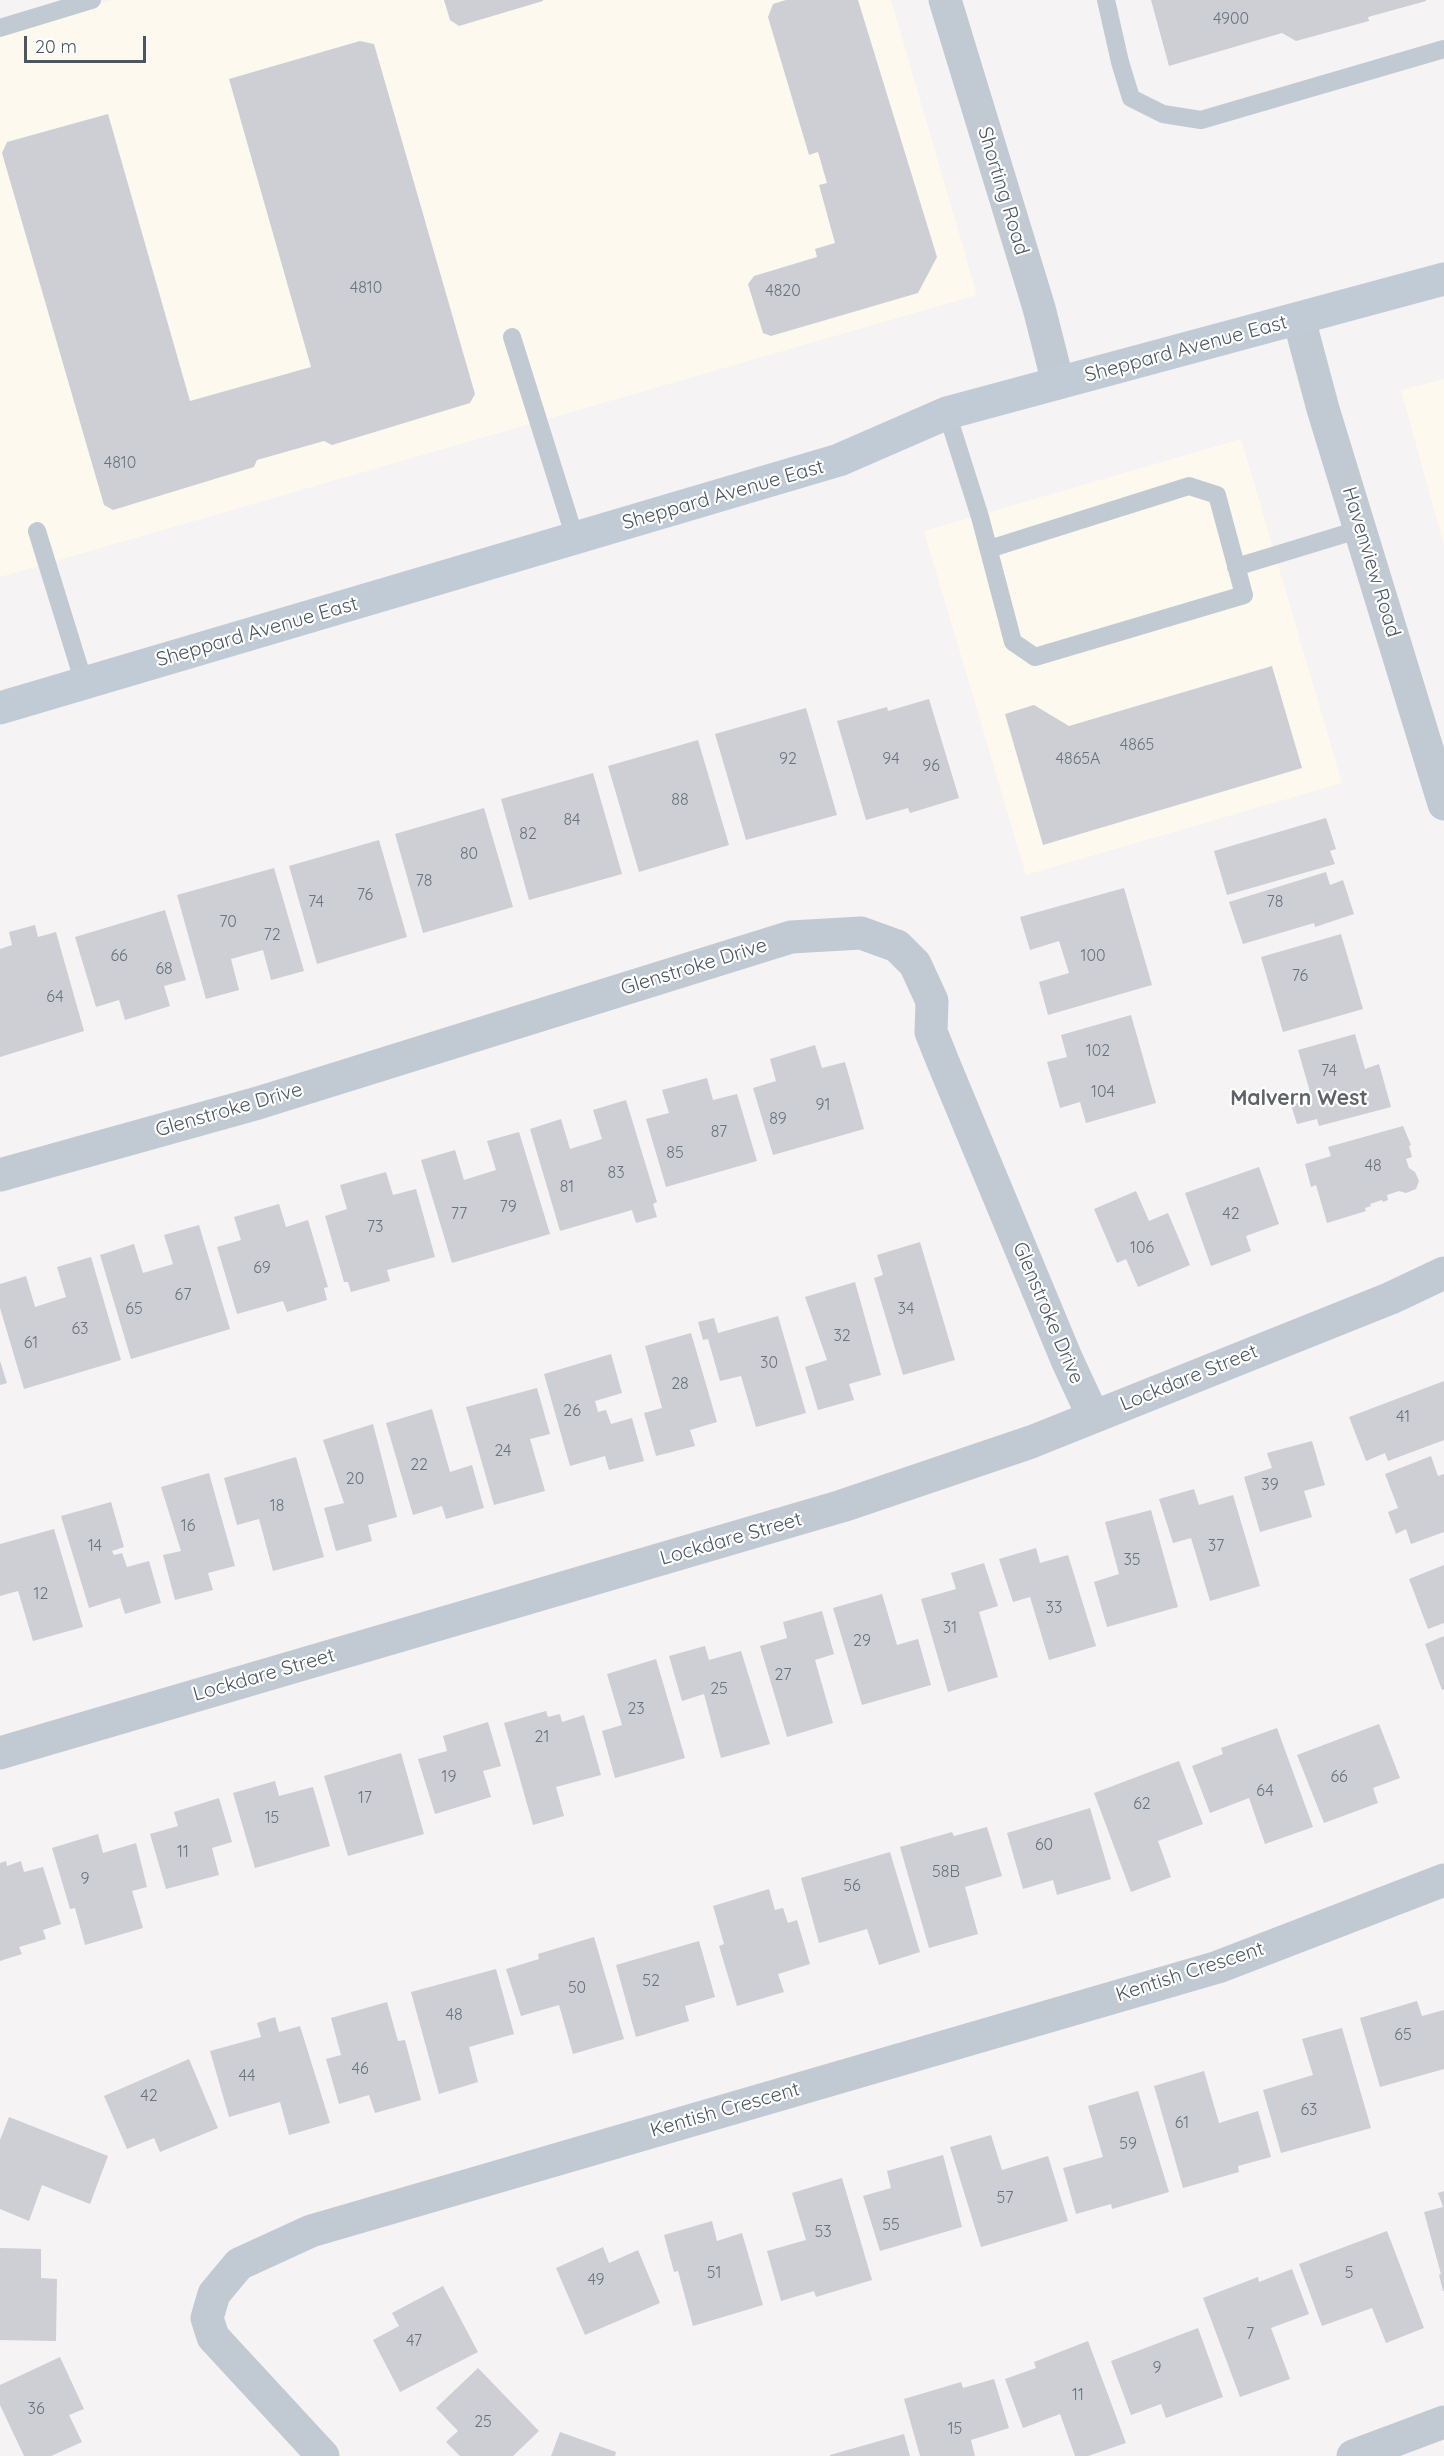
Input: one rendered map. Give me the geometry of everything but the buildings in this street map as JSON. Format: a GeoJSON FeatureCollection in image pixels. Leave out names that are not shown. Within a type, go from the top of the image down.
{"type":"FeatureCollection","features":[{"type":"Feature","properties":{"kind":"main road","name":"Sheppard Avenue East"},"geometry":{"type":"LineString","coordinates":[[0,708],[839,460],[947,413],[1444,279]]}},
{"type":"Feature","properties":{"kind":"street","name":"Shorting Road"},"geometry":{"type":"LineString","coordinates":[[945,0],[1038,308],[1058,383]]}},
{"type":"Feature","properties":{"kind":"street","name":"Havenview Road"},"geometry":{"type":"LineString","coordinates":[[1299,319],[1323,409],[1444,804]]}},
{"type":"Feature","properties":{"kind":"street","name":"Glenstroke Drive"},"geometry":{"type":"LineString","coordinates":[[0,1175],[258,1103],[791,937],[861,933],[897,946],[915,964],[932,1001],[931,1032],[1066,1360],[1093,1416]]}},
{"type":"Feature","properties":{"kind":"street","name":"Lockdare Street"},"geometry":{"type":"LineString","coordinates":[[0,1753],[842,1506],[1031,1442],[1391,1298],[1444,1273]]}},
{"type":"Feature","properties":{"kind":"street","name":"Kentish Crescent"},"geometry":{"type":"LineString","coordinates":[[323,2456],[213,2337],[207,2318],[214,2294],[239,2264],[311,2231],[1218,1967],[1444,1880]]}},
{"type":"Feature","properties":{"kind":"street"},"geometry":{"type":"LineString","coordinates":[[1353,2456],[1444,2422]]}},
{"type":"Feature","properties":{"kind":"lane"},"geometry":{"type":"LineString","coordinates":[[0,28],[92,0]]}},
{"type":"Feature","properties":{"kind":"lane"},"geometry":{"type":"LineString","coordinates":[[1106,0],[1131,98],[1163,114],[1201,120],[1444,49]]}},
{"type":"Feature","properties":{"kind":"lane"},"geometry":{"type":"LineString","coordinates":[[512,337],[575,538]]}},
{"type":"Feature","properties":{"kind":"lane"},"geometry":{"type":"LineString","coordinates":[[947,413],[989,549],[1013,642],[1035,657],[1244,595],[1216,495],[1189,486],[989,549]]}},
{"type":"Feature","properties":{"kind":"lane"},"geometry":{"type":"LineString","coordinates":[[1236,567],[1361,529]]}},
{"type":"Feature","properties":{"kind":"lane"},"geometry":{"type":"LineString","coordinates":[[37,531],[84,683]]}},
{"type":"Feature","properties":{"kind":"shaded area"},"geometry":{"type":"Polygon","coordinates":[[[112,0],[891,0],[977,295],[0,577],[0,33],[112,0]]]}},
{"type":"Feature","properties":{"kind":"shaded area"},"geometry":{"type":"Polygon","coordinates":[[[1444,379],[1444,546],[1401,390],[1444,379]]]}},
{"type":"Feature","properties":{"kind":"shaded area"},"geometry":{"type":"Polygon","coordinates":[[[1241,439],[1342,783],[1026,875],[924,531],[1241,439]]]}},
{"type":"Feature","properties":{"kind":"district","name":"Malvern West"},"geometry":{"type":"Point","coordinates":[1299,1099]}}]}
